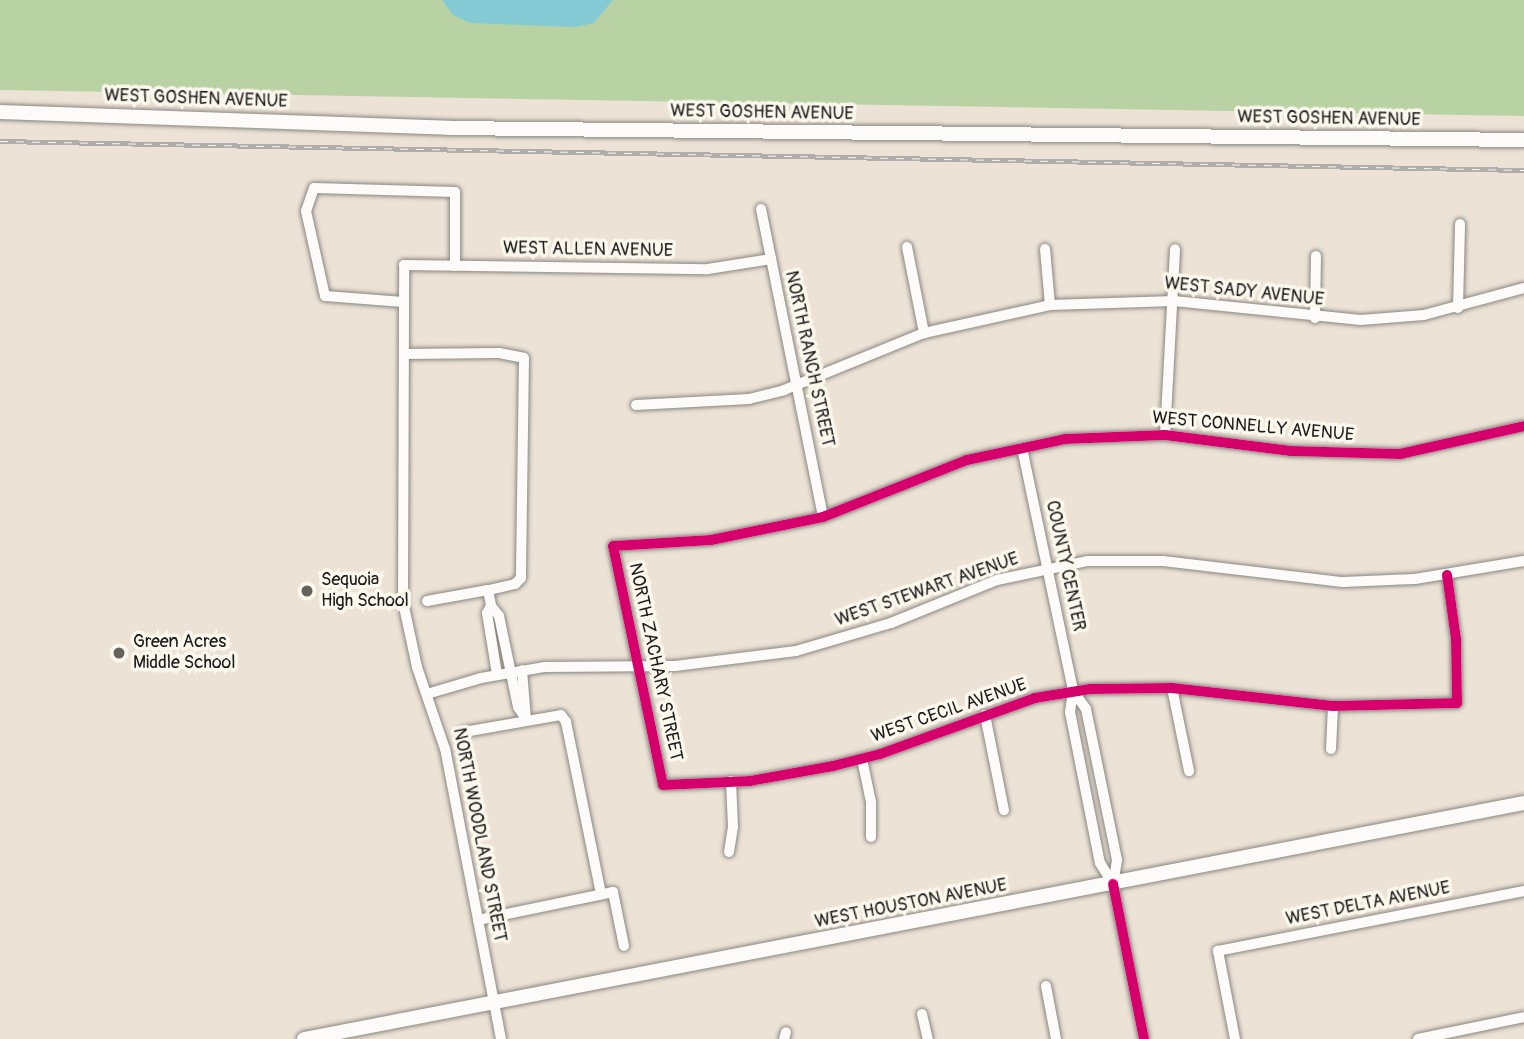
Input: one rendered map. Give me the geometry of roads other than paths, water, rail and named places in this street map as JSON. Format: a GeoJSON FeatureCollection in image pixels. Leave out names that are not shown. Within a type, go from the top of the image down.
{"type":"FeatureCollection","features":[{"type":"Feature","properties":{"kind":"main road","name":"WEST GOSHEN AVENUE"},"geometry":{"type":"LineString","coordinates":[[0,112],[449,128],[1524,141]]}},
{"type":"Feature","properties":{"kind":"main road","name":"WEST HOUSTON AVENUE"},"geometry":{"type":"LineString","coordinates":[[304,1039],[495,1005],[1524,803]]}},
{"type":"Feature","properties":{"kind":"street"},"geometry":{"type":"LineString","coordinates":[[403,302],[325,296],[306,211],[314,188],[455,192],[455,265]]}},
{"type":"Feature","properties":{"kind":"street","name":"NORTH RANCH STREET"},"geometry":{"type":"LineString","coordinates":[[761,209],[798,384],[822,517]]}},
{"type":"Feature","properties":{"kind":"street"},"geometry":{"type":"LineString","coordinates":[[1458,308],[1460,224]]}},
{"type":"Feature","properties":{"kind":"street"},"geometry":{"type":"LineString","coordinates":[[907,247],[924,333]]}},
{"type":"Feature","properties":{"kind":"street"},"geometry":{"type":"LineString","coordinates":[[1045,249],[1050,305]]}},
{"type":"Feature","properties":{"kind":"street"},"geometry":{"type":"LineString","coordinates":[[1165,435],[1175,249]]}},
{"type":"Feature","properties":{"kind":"street"},"geometry":{"type":"LineString","coordinates":[[1315,318],[1316,256]]}},
{"type":"Feature","properties":{"kind":"street","name":"WEST ALLEN AVENUE"},"geometry":{"type":"LineString","coordinates":[[404,265],[708,269],[771,259]]}},
{"type":"Feature","properties":{"kind":"street","name":"NORTH WOODLAND STREET"},"geometry":{"type":"LineString","coordinates":[[404,265],[401,573],[411,643],[445,750],[501,1039]]}},
{"type":"Feature","properties":{"kind":"street","name":"WEST SADY AVENUE"},"geometry":{"type":"LineString","coordinates":[[636,405],[708,405],[749,399],[798,384],[924,333],[1050,305],[1174,301],[1315,318],[1389,319],[1458,308],[1524,288]]}},
{"type":"Feature","properties":{"kind":"street"},"geometry":{"type":"LineString","coordinates":[[404,354],[499,353],[524,358],[521,578],[515,584],[427,601]]}},
{"type":"Feature","properties":{"kind":"street","name":"WEST CONNELLY AVENUE"},"geometry":{"type":"LineString","coordinates":[[613,546],[711,540],[822,517],[967,460],[1065,439],[1165,435],[1291,451],[1400,454],[1524,426]]}},
{"type":"Feature","properties":{"kind":"street","name":"COUNTY CENTER"},"geometry":{"type":"LineString","coordinates":[[1022,448],[1073,691],[1070,712],[1100,863],[1113,884],[1144,1039]]}},
{"type":"Feature","properties":{"kind":"street","name":"NORTH ZACHARY STREET"},"geometry":{"type":"LineString","coordinates":[[613,546],[663,785]]}},
{"type":"Feature","properties":{"kind":"street","name":"WEST STEWART AVENUE"},"geometry":{"type":"LineString","coordinates":[[427,694],[517,671],[726,662],[818,645],[891,623],[997,580],[1049,567],[1126,559],[1304,580],[1383,582],[1447,575],[1524,561]]}},
{"type":"Feature","properties":{"kind":"street","name":"WEST CECIL AVENUE"},"geometry":{"type":"LineString","coordinates":[[663,785],[731,782],[862,759],[985,715],[1073,691],[1172,688],[1333,706],[1457,703],[1456,639],[1447,575]]}},
{"type":"Feature","properties":{"kind":"street"},"geometry":{"type":"LineString","coordinates":[[488,590],[491,606],[499,616],[517,671],[526,719]]}},
{"type":"Feature","properties":{"kind":"street"},"geometry":{"type":"LineString","coordinates":[[491,606],[487,613],[497,674]]}},
{"type":"Feature","properties":{"kind":"street"},"geometry":{"type":"LineString","coordinates":[[1172,688],[1189,771]]}},
{"type":"Feature","properties":{"kind":"street","name":"COUNTY CENTER"},"geometry":{"type":"LineString","coordinates":[[1073,691],[1086,709],[1117,860],[1113,884]]}},
{"type":"Feature","properties":{"kind":"street"},"geometry":{"type":"LineString","coordinates":[[1331,749],[1333,706]]}},
{"type":"Feature","properties":{"kind":"street"},"geometry":{"type":"LineString","coordinates":[[464,732],[551,713],[561,715],[566,722],[601,894]]}},
{"type":"Feature","properties":{"kind":"street"},"geometry":{"type":"LineString","coordinates":[[985,715],[1004,810]]}},
{"type":"Feature","properties":{"kind":"street"},"geometry":{"type":"LineString","coordinates":[[862,759],[871,803],[871,837]]}},
{"type":"Feature","properties":{"kind":"street"},"geometry":{"type":"LineString","coordinates":[[729,852],[733,827],[731,782]]}},
{"type":"Feature","properties":{"kind":"street","name":"WEST DELTA AVENUE"},"geometry":{"type":"LineString","coordinates":[[1235,1039],[1218,951],[1524,891]]}},
{"type":"Feature","properties":{"kind":"street"},"geometry":{"type":"LineString","coordinates":[[478,919],[613,892],[624,946]]}},
{"type":"Feature","properties":{"kind":"street"},"geometry":{"type":"LineString","coordinates":[[1046,986],[1056,1039]]}},
{"type":"Feature","properties":{"kind":"street"},"geometry":{"type":"LineString","coordinates":[[922,1014],[928,1039]]}},
{"type":"Feature","properties":{"kind":"street"},"geometry":{"type":"LineString","coordinates":[[1418,1039],[1524,1017]]}},
{"type":"Feature","properties":{"kind":"water"},"geometry":{"type":"Polygon","coordinates":[[[442,0],[613,0],[594,23],[575,27],[470,23],[453,15],[442,0]]]}},
{"type":"Feature","properties":{"kind":"railway"},"geometry":{"type":"LineString","coordinates":[[0,141],[1524,170]]}},
{"type":"Feature","properties":{"kind":"place","name":"Sequoia High School"},"geometry":{"type":"Point","coordinates":[307,591]}},
{"type":"Feature","properties":{"kind":"place","name":"Green Acres Middle School"},"geometry":{"type":"Point","coordinates":[119,653]}}]}
